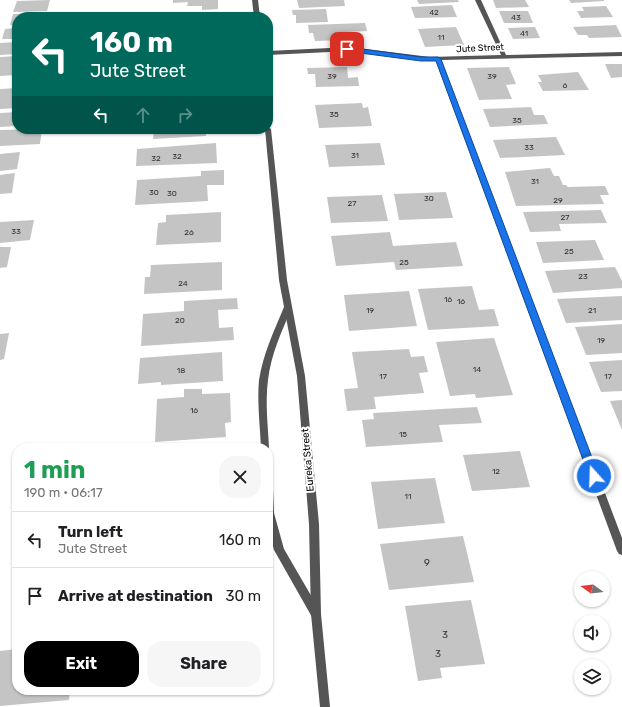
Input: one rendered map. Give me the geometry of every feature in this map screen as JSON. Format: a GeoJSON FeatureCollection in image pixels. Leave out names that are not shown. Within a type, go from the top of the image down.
{"type":"FeatureCollection","features":[{"type":"Feature","properties":{"kind":"street"},"geometry":{"type":"LineString","coordinates":[[255,0],[256,12]]}},
{"type":"Feature","properties":{"kind":"street"},"geometry":{"type":"LineString","coordinates":[[478,0],[504,56]]}},
{"type":"Feature","properties":{"kind":"street","name":"Jute Street"},"geometry":{"type":"LineString","coordinates":[[273,53],[350,49],[421,59],[622,54]]}},
{"type":"Feature","properties":{"kind":"street"},"geometry":{"type":"LineString","coordinates":[[438,59],[622,551]]}},
{"type":"Feature","properties":{"kind":"street","name":"Eureka Street"},"geometry":{"type":"LineString","coordinates":[[268,134],[281,264],[301,376],[313,508],[316,614],[325,707]]}},
{"type":"Feature","properties":{"kind":"street"},"geometry":{"type":"LineString","coordinates":[[265,443],[262,398],[265,371],[273,341],[288,307]]}},
{"type":"Feature","properties":{"kind":"street","name":"Eureka Street"},"geometry":{"type":"LineString","coordinates":[[273,526],[279,550],[316,614]]}},
{"type":"Feature","properties":{"kind":"building"},"geometry":{"type":"Polygon","coordinates":[[[50,0],[47,11],[13,12],[17,1],[50,0]]]}},
{"type":"Feature","properties":{"kind":"building"},"geometry":{"type":"Polygon","coordinates":[[[173,0],[218,0],[218,9],[202,10],[202,6],[187,6],[188,2],[173,3],[173,0]]]}},
{"type":"Feature","properties":{"kind":"building"},"geometry":{"type":"Polygon","coordinates":[[[297,0],[344,0],[345,6],[299,8],[297,0]]]}},
{"type":"Feature","properties":{"kind":"building"},"geometry":{"type":"Polygon","coordinates":[[[417,0],[458,0],[459,2],[419,4],[417,0]]]}},
{"type":"Feature","properties":{"kind":"building"},"geometry":{"type":"Polygon","coordinates":[[[493,0],[525,0],[529,7],[496,8],[493,0]]]}},
{"type":"Feature","properties":{"kind":"building"},"geometry":{"type":"Polygon","coordinates":[[[569,0],[604,0],[604,1],[571,3],[569,0]]]}},
{"type":"Feature","properties":{"kind":"building"},"geometry":{"type":"Polygon","coordinates":[[[452,5],[457,17],[415,18],[411,7],[452,5]]]}},
{"type":"Feature","properties":{"kind":"building"},"geometry":{"type":"Polygon","coordinates":[[[606,6],[613,17],[581,18],[577,11],[584,11],[582,7],[606,6]]]}},
{"type":"Feature","properties":{"kind":"building"},"geometry":{"type":"Polygon","coordinates":[[[326,9],[328,22],[296,23],[296,15],[293,15],[292,10],[326,9]]]}},
{"type":"Feature","properties":{"kind":"building"},"geometry":{"type":"Polygon","coordinates":[[[499,11],[528,11],[533,23],[504,23],[499,11]]]}},
{"type":"Feature","properties":{"kind":"building"},"geometry":{"type":"Polygon","coordinates":[[[365,23],[367,31],[347,32],[348,40],[315,41],[313,33],[309,33],[308,25],[365,23]]]}},
{"type":"Feature","properties":{"kind":"building"},"geometry":{"type":"Polygon","coordinates":[[[616,25],[622,37],[589,38],[587,35],[578,35],[573,27],[616,25]]]}},
{"type":"Feature","properties":{"kind":"building"},"geometry":{"type":"Polygon","coordinates":[[[456,27],[464,45],[425,47],[418,29],[456,27]]]}},
{"type":"Feature","properties":{"kind":"building"},"geometry":{"type":"Polygon","coordinates":[[[535,27],[540,38],[513,39],[508,28],[535,27]]]}},
{"type":"Feature","properties":{"kind":"building"},"geometry":{"type":"Polygon","coordinates":[[[12,28],[12,39],[2,39],[5,29],[12,28]]]}},
{"type":"Feature","properties":{"kind":"building"},"geometry":{"type":"Polygon","coordinates":[[[12,42],[12,54],[0,55],[0,43],[12,42]]]}},
{"type":"Feature","properties":{"kind":"building"},"geometry":{"type":"Polygon","coordinates":[[[12,56],[12,75],[0,76],[0,57],[12,56]]]}},
{"type":"Feature","properties":{"kind":"building"},"geometry":{"type":"Polygon","coordinates":[[[605,64],[622,64],[622,77],[611,78],[605,64]]]}},
{"type":"Feature","properties":{"kind":"building"},"geometry":{"type":"Polygon","coordinates":[[[347,67],[348,78],[358,77],[359,86],[316,87],[315,74],[308,74],[307,68],[347,67]]]}},
{"type":"Feature","properties":{"kind":"building"},"geometry":{"type":"Polygon","coordinates":[[[509,67],[516,84],[506,85],[512,99],[479,100],[467,68],[509,67]]]}},
{"type":"Feature","properties":{"kind":"building"},"geometry":{"type":"Polygon","coordinates":[[[578,72],[589,90],[543,91],[538,82],[542,82],[538,75],[578,72]]]}},
{"type":"Feature","properties":{"kind":"building"},"geometry":{"type":"Polygon","coordinates":[[[12,88],[12,108],[0,109],[0,89],[12,88]]]}},
{"type":"Feature","properties":{"kind":"building"},"geometry":{"type":"Polygon","coordinates":[[[362,103],[363,108],[368,107],[372,126],[319,128],[315,105],[362,103]]]}},
{"type":"Feature","properties":{"kind":"building"},"geometry":{"type":"Polygon","coordinates":[[[531,107],[534,115],[544,115],[548,124],[490,127],[483,109],[531,107]]]}},
{"type":"Feature","properties":{"kind":"building"},"geometry":{"type":"Polygon","coordinates":[[[12,112],[12,126],[0,127],[0,113],[12,112]]]}},
{"type":"Feature","properties":{"kind":"building"},"geometry":{"type":"Polygon","coordinates":[[[0,130],[12,130],[12,134],[41,134],[40,144],[0,146],[0,130]]]}},
{"type":"Feature","properties":{"kind":"building"},"geometry":{"type":"Polygon","coordinates":[[[154,134],[206,134],[206,136],[153,139],[154,134]]]}},
{"type":"Feature","properties":{"kind":"building"},"geometry":{"type":"Polygon","coordinates":[[[556,137],[565,155],[500,158],[493,140],[556,137]]]}},
{"type":"Feature","properties":{"kind":"building"},"geometry":{"type":"Polygon","coordinates":[[[216,143],[217,163],[136,166],[137,149],[216,143]]]}},
{"type":"Feature","properties":{"kind":"building"},"geometry":{"type":"Polygon","coordinates":[[[380,143],[385,165],[329,167],[325,145],[380,143]]]}},
{"type":"Feature","properties":{"kind":"building"},"geometry":{"type":"Polygon","coordinates":[[[20,152],[17,169],[0,171],[0,154],[20,152]]]}},
{"type":"Feature","properties":{"kind":"building"},"geometry":{"type":"Polygon","coordinates":[[[550,168],[554,176],[559,176],[563,185],[568,187],[605,186],[609,195],[600,195],[604,204],[516,206],[505,172],[550,168]]]}},
{"type":"Feature","properties":{"kind":"building"},"geometry":{"type":"Polygon","coordinates":[[[224,170],[224,185],[207,185],[208,201],[135,205],[137,180],[201,176],[201,171],[224,170]]]}},
{"type":"Feature","properties":{"kind":"building"},"geometry":{"type":"Polygon","coordinates":[[[15,173],[12,193],[0,194],[0,175],[15,173]]]}},
{"type":"Feature","properties":{"kind":"building"},"geometry":{"type":"Polygon","coordinates":[[[446,192],[453,218],[399,220],[394,194],[446,192]]]}},
{"type":"Feature","properties":{"kind":"building"},"geometry":{"type":"Polygon","coordinates":[[[382,195],[388,221],[331,223],[327,197],[382,195]]]}},
{"type":"Feature","properties":{"kind":"building"},"geometry":{"type":"Polygon","coordinates":[[[601,210],[607,223],[559,224],[561,231],[530,232],[523,212],[601,210]]]}},
{"type":"Feature","properties":{"kind":"building"},"geometry":{"type":"Polygon","coordinates":[[[221,212],[221,242],[156,245],[158,223],[166,222],[166,215],[221,212]]]}},
{"type":"Feature","properties":{"kind":"building"},"geometry":{"type":"Polygon","coordinates":[[[34,220],[30,240],[0,243],[0,222],[34,220]]]}},
{"type":"Feature","properties":{"kind":"building"},"geometry":{"type":"Polygon","coordinates":[[[390,232],[393,246],[456,242],[463,266],[396,270],[394,262],[336,266],[331,236],[390,232]]]}},
{"type":"Feature","properties":{"kind":"building"},"geometry":{"type":"Polygon","coordinates":[[[595,240],[604,260],[543,263],[536,242],[595,240]]]}},
{"type":"Feature","properties":{"kind":"building"},"geometry":{"type":"Polygon","coordinates":[[[0,247],[11,247],[7,267],[0,268],[0,247]]]}},
{"type":"Feature","properties":{"kind":"building"},"geometry":{"type":"Polygon","coordinates":[[[222,262],[222,290],[144,294],[145,277],[150,277],[151,265],[222,262]]]}},
{"type":"Feature","properties":{"kind":"building"},"geometry":{"type":"Polygon","coordinates":[[[615,267],[622,281],[622,288],[553,293],[545,271],[615,267]]]}},
{"type":"Feature","properties":{"kind":"building"},"geometry":{"type":"Polygon","coordinates":[[[472,286],[479,310],[494,309],[499,326],[428,330],[418,289],[472,286]]]}},
{"type":"Feature","properties":{"kind":"building"},"geometry":{"type":"Polygon","coordinates":[[[409,291],[417,326],[349,331],[344,295],[409,291]]]}},
{"type":"Feature","properties":{"kind":"building"},"geometry":{"type":"Polygon","coordinates":[[[622,296],[622,320],[566,323],[557,299],[622,296]]]}},
{"type":"Feature","properties":{"kind":"building"},"geometry":{"type":"Polygon","coordinates":[[[237,298],[238,309],[218,310],[219,328],[233,327],[234,340],[141,346],[143,314],[184,311],[184,301],[237,298]]]}},
{"type":"Feature","properties":{"kind":"building"},"geometry":{"type":"Polygon","coordinates":[[[622,324],[622,353],[586,355],[575,327],[622,324]]]}},
{"type":"Feature","properties":{"kind":"building"},"geometry":{"type":"Polygon","coordinates":[[[9,333],[4,359],[0,360],[0,334],[9,333]]]}},
{"type":"Feature","properties":{"kind":"building"},"geometry":{"type":"Polygon","coordinates":[[[494,338],[513,395],[476,398],[475,394],[450,396],[436,342],[494,338]]]}},
{"type":"Feature","properties":{"kind":"building"},"geometry":{"type":"Polygon","coordinates":[[[409,349],[411,357],[424,356],[428,372],[419,373],[424,393],[374,397],[376,409],[347,411],[344,389],[358,388],[352,352],[409,349]]]}},
{"type":"Feature","properties":{"kind":"building"},"geometry":{"type":"Polygon","coordinates":[[[222,352],[223,381],[161,385],[161,382],[138,384],[140,358],[222,352]]]}},
{"type":"Feature","properties":{"kind":"building"},"geometry":{"type":"Polygon","coordinates":[[[622,360],[622,391],[601,392],[589,362],[622,360]]]}},
{"type":"Feature","properties":{"kind":"building"},"geometry":{"type":"Polygon","coordinates":[[[184,389],[202,389],[202,394],[230,393],[231,422],[225,423],[226,437],[155,442],[157,399],[184,397],[184,389]]]}},
{"type":"Feature","properties":{"kind":"building"},"geometry":{"type":"Polygon","coordinates":[[[622,400],[622,430],[610,401],[622,400]]]}},
{"type":"Feature","properties":{"kind":"building"},"geometry":{"type":"Polygon","coordinates":[[[477,407],[482,423],[439,425],[443,442],[366,447],[362,420],[374,419],[373,413],[477,407]]]}},
{"type":"Feature","properties":{"kind":"building"},"geometry":{"type":"Polygon","coordinates":[[[520,451],[530,487],[472,491],[463,455],[520,451]]]}},
{"type":"Feature","properties":{"kind":"building"},"geometry":{"type":"Polygon","coordinates":[[[435,478],[445,523],[378,529],[371,482],[435,478]]]}},
{"type":"Feature","properties":{"kind":"building"},"geometry":{"type":"Polygon","coordinates":[[[463,536],[474,582],[389,590],[380,544],[463,536]]]}},
{"type":"Feature","properties":{"kind":"building"},"geometry":{"type":"Polygon","coordinates":[[[471,600],[485,664],[440,668],[442,678],[418,681],[405,606],[471,600]]]}},
{"type":"Feature","properties":{"kind":"building"},"geometry":{"type":"Polygon","coordinates":[[[12,650],[12,695],[70,695],[69,700],[0,706],[0,651],[12,650]]]}},
{"type":"Feature","properties":{"kind":"route"},"geometry":{"type":"LineString","coordinates":[[347,49],[421,59],[438,59],[594,476]]}}]}
